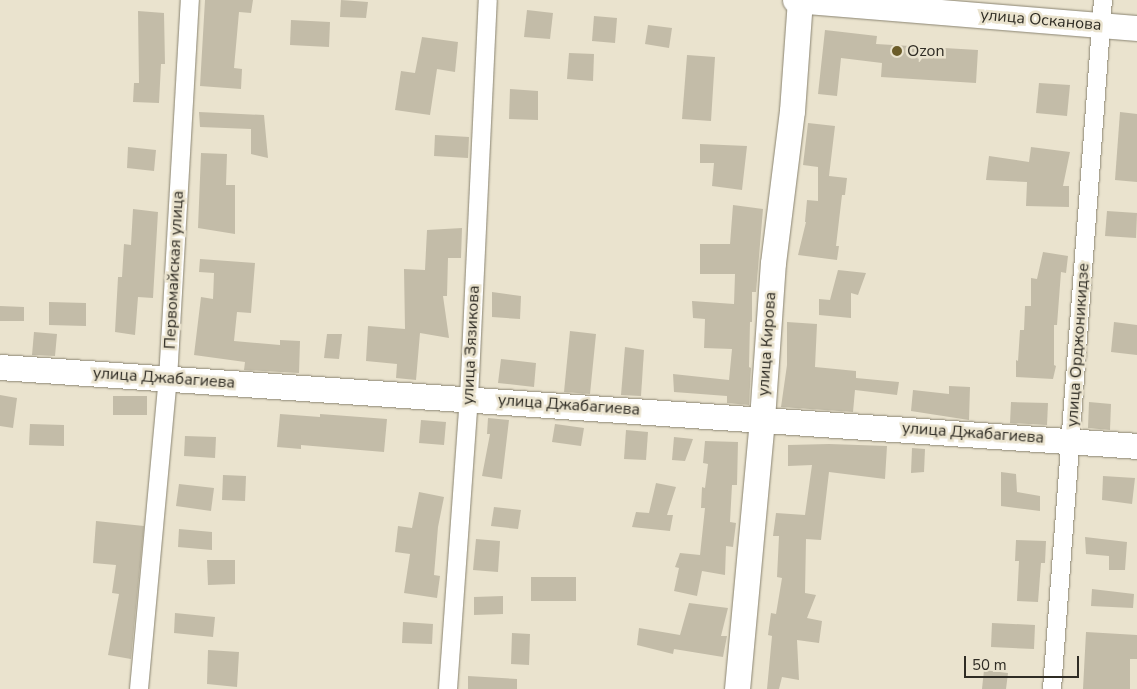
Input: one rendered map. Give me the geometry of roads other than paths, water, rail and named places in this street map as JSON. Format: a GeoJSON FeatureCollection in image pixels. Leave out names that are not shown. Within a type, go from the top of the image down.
{"type":"FeatureCollection","features":[{"type":"Feature","properties":{"kind":"main road","name":"улица Осканова"},"geometry":{"type":"LineString","coordinates":[[795,0],[1137,28]]}},
{"type":"Feature","properties":{"kind":"main road","name":"улица Кирова"},"geometry":{"type":"LineString","coordinates":[[737,689],[762,419],[773,263],[792,111],[800,0]]}},
{"type":"Feature","properties":{"kind":"main road","name":"улица Джабагиева"},"geometry":{"type":"LineString","coordinates":[[0,367],[469,398],[1137,446]]}},
{"type":"Feature","properties":{"kind":"street","name":"Первомайская улица"},"geometry":{"type":"LineString","coordinates":[[139,689],[168,379],[190,0]]}},
{"type":"Feature","properties":{"kind":"street","name":"улица Зязикова"},"geometry":{"type":"LineString","coordinates":[[448,689],[469,398],[488,0]]}},
{"type":"Feature","properties":{"kind":"street","name":"улица Орджоникидзе"},"geometry":{"type":"LineString","coordinates":[[1052,689],[1103,0]]}},
{"type":"Feature","properties":{"kind":"place","name":"Ozon"},"geometry":{"type":"Point","coordinates":[897,51]}}]}
